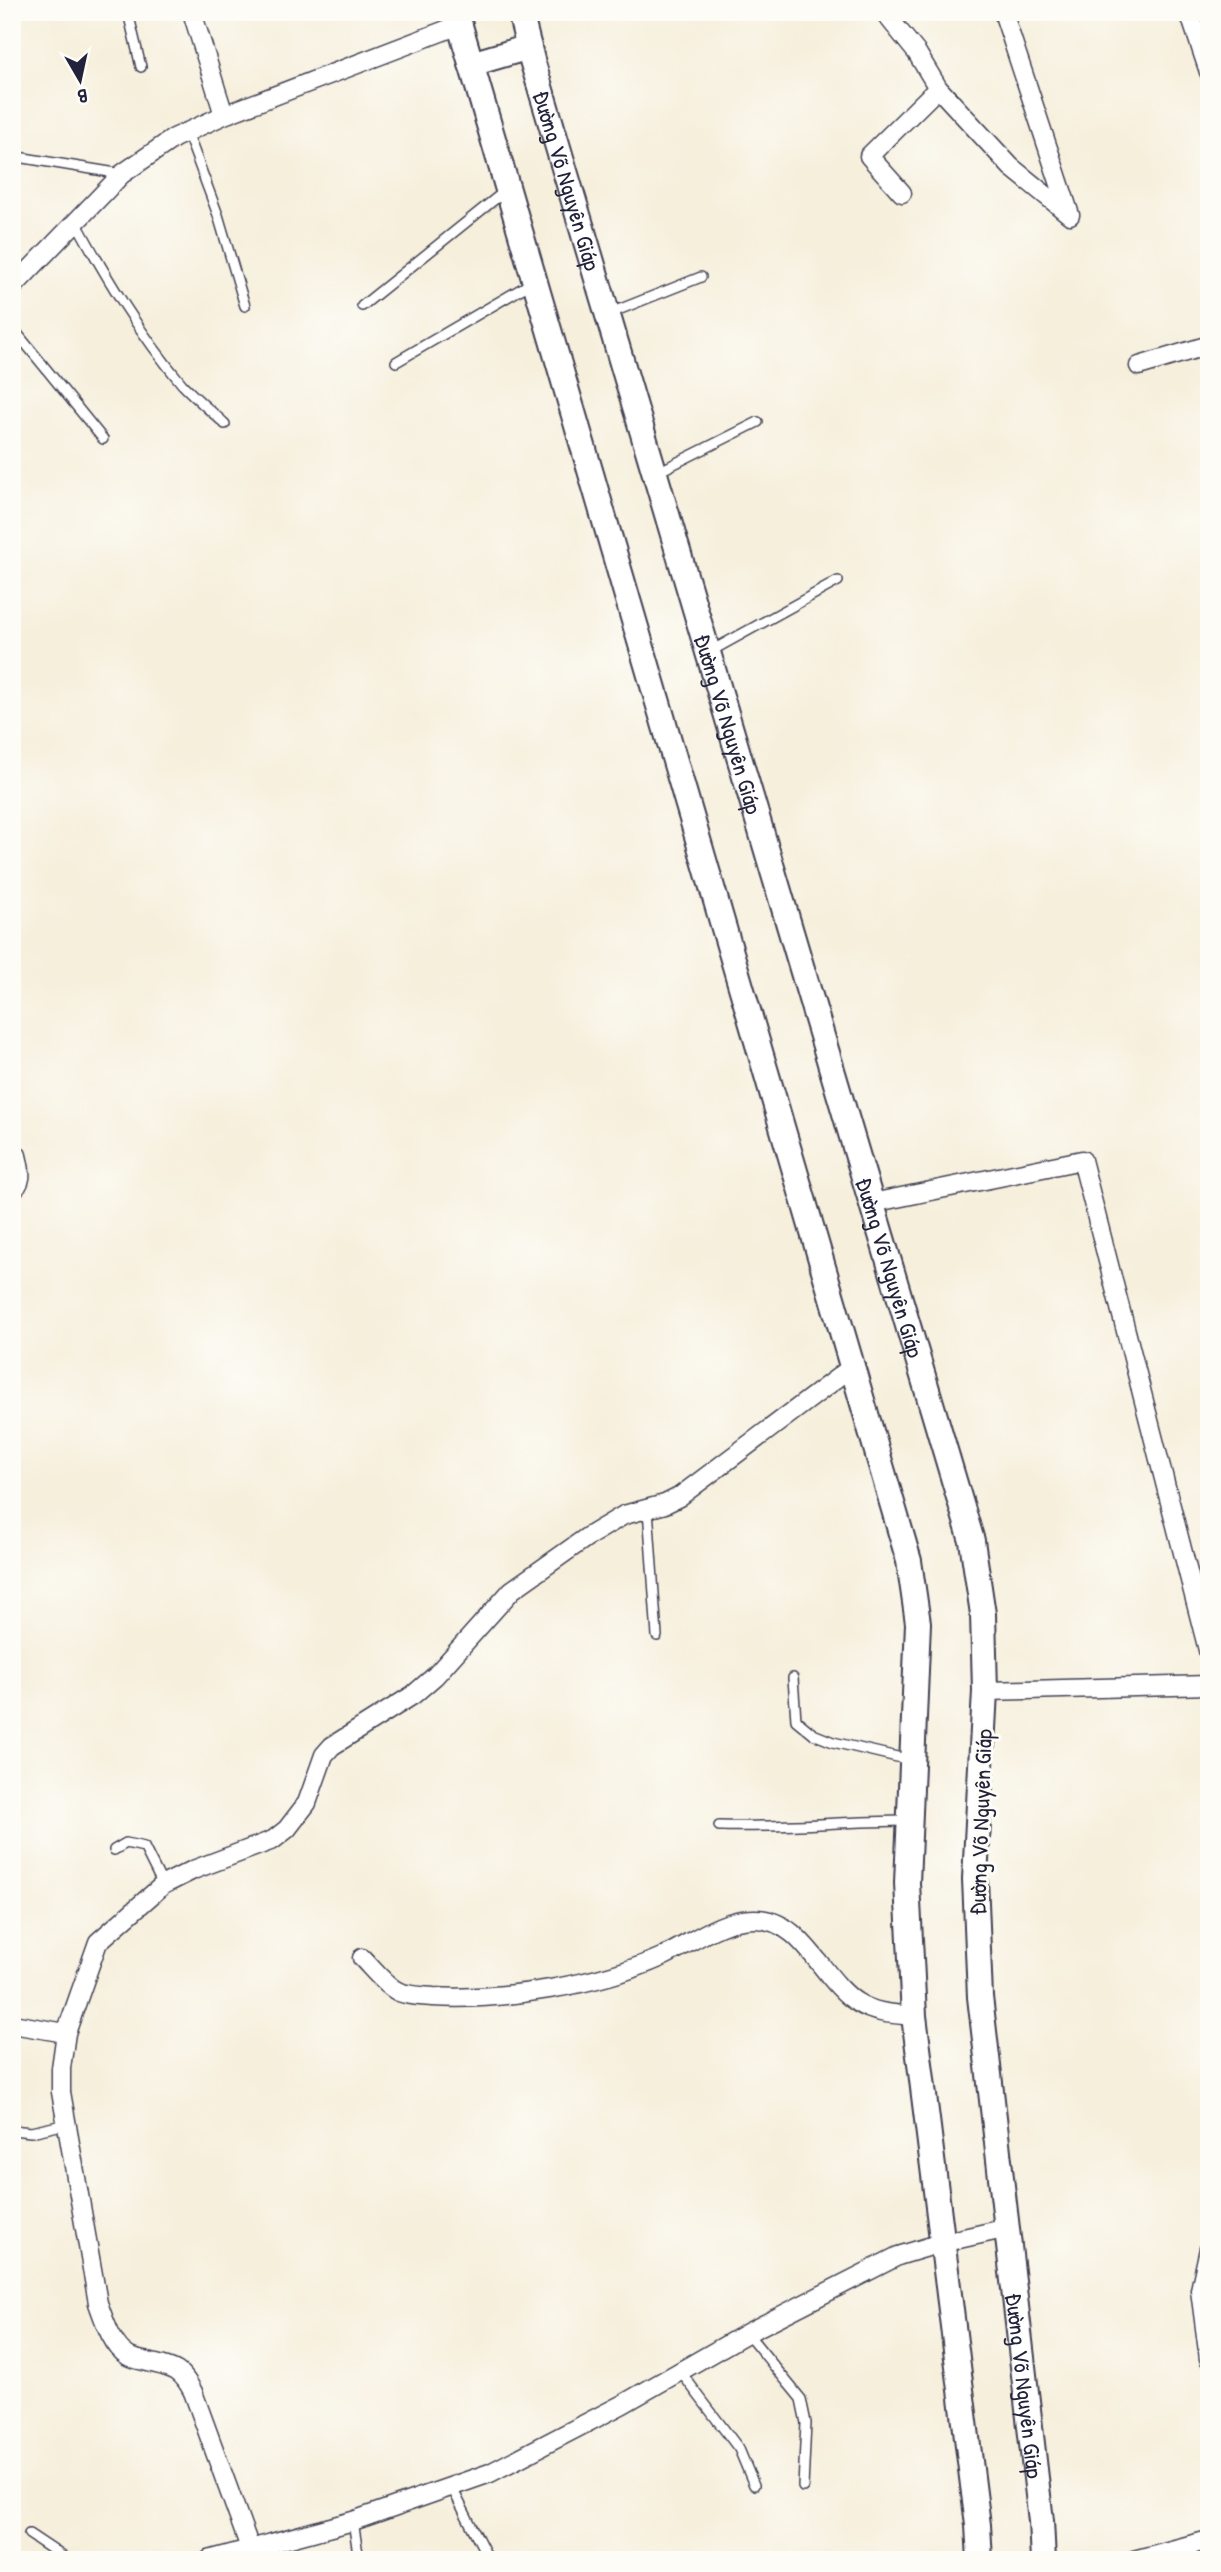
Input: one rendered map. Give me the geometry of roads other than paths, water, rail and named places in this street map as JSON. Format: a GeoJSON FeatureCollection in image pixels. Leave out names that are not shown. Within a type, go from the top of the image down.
{"type":"FeatureCollection","features":[{"type":"Feature","properties":{"kind":"main road","name":"Đường Võ Nguyên Giáp"},"geometry":{"type":"LineString","coordinates":[[520,12],[972,1541],[983,1614],[985,1691],[975,1879],[980,1997],[1041,2521],[1043,2560]]}},
{"type":"Feature","properties":{"kind":"main road"},"geometry":{"type":"LineString","coordinates":[[458,18],[909,1561],[918,1623],[907,1883],[914,2016],[978,2525],[980,2560]]}},
{"type":"Feature","properties":{"kind":"main road"},"geometry":{"type":"LineString","coordinates":[[471,64],[529,47]]}},
{"type":"Feature","properties":{"kind":"street"},"geometry":{"type":"LineString","coordinates":[[191,12],[224,115]]}},
{"type":"Feature","properties":{"kind":"street"},"geometry":{"type":"LineString","coordinates":[[884,12],[917,53],[938,88],[1011,167],[1070,215],[1003,12]]}},
{"type":"Feature","properties":{"kind":"street"},"geometry":{"type":"LineString","coordinates":[[1189,12],[1209,72]]}},
{"type":"Feature","properties":{"kind":"street"},"geometry":{"type":"LineString","coordinates":[[12,288],[122,174],[186,132],[458,18]]}},
{"type":"Feature","properties":{"kind":"street"},"geometry":{"type":"LineString","coordinates":[[902,192],[869,156],[938,88]]}},
{"type":"Feature","properties":{"kind":"street"},"geometry":{"type":"LineString","coordinates":[[1139,366],[1209,345]]}},
{"type":"Feature","properties":{"kind":"street"},"geometry":{"type":"LineString","coordinates":[[872,1203],[1082,1160],[1209,1654]]}},
{"type":"Feature","properties":{"kind":"street"},"geometry":{"type":"LineString","coordinates":[[250,2548],[185,2376],[166,2366],[129,2357],[120,2348],[98,2303],[66,2124],[61,2092],[61,2068],[66,2033],[98,1942],[163,1885],[193,1870],[273,1840],[287,1829],[307,1803],[324,1755],[332,1746],[413,1695],[435,1676],[512,1590],[587,1537],[624,1515],[665,1504],[679,1497],[852,1367]]}},
{"type":"Feature","properties":{"kind":"street"},"geometry":{"type":"LineString","coordinates":[[985,1691],[1209,1685]]}},
{"type":"Feature","properties":{"kind":"street"},"geometry":{"type":"LineString","coordinates":[[362,1958],[397,1992],[461,1999],[566,1986],[620,1972],[662,1957],[735,1921],[756,1918],[774,1922],[799,1939],[840,1989],[859,2004],[880,2013],[914,2016]]}},
{"type":"Feature","properties":{"kind":"street"},"geometry":{"type":"LineString","coordinates":[[12,2024],[66,2033]]}},
{"type":"Feature","properties":{"kind":"street"},"geometry":{"type":"LineString","coordinates":[[209,2560],[352,2521],[452,2488],[502,2467],[623,2404],[747,2333],[898,2256],[1008,2228]]}},
{"type":"Feature","properties":{"kind":"street"},"geometry":{"type":"LineString","coordinates":[[1209,2249],[1200,2290],[1209,2359]]}},
{"type":"Feature","properties":{"kind":"street"},"geometry":{"type":"LineString","coordinates":[[1134,2560],[1209,2540]]}},
{"type":"Feature","properties":{"kind":"lane"},"geometry":{"type":"LineString","coordinates":[[128,12],[141,67]]}},
{"type":"Feature","properties":{"kind":"lane"},"geometry":{"type":"LineString","coordinates":[[186,132],[218,215],[245,306]]}},
{"type":"Feature","properties":{"kind":"lane"},"geometry":{"type":"LineString","coordinates":[[12,156],[122,174]]}},
{"type":"Feature","properties":{"kind":"lane"},"geometry":{"type":"LineString","coordinates":[[362,306],[508,190]]}},
{"type":"Feature","properties":{"kind":"lane"},"geometry":{"type":"LineString","coordinates":[[76,222],[112,289],[154,348],[184,386],[225,424]]}},
{"type":"Feature","properties":{"kind":"lane"},"geometry":{"type":"LineString","coordinates":[[608,314],[701,277]]}},
{"type":"Feature","properties":{"kind":"lane"},"geometry":{"type":"LineString","coordinates":[[396,362],[534,281]]}},
{"type":"Feature","properties":{"kind":"lane"},"geometry":{"type":"LineString","coordinates":[[12,327],[103,439]]}},
{"type":"Feature","properties":{"kind":"lane"},"geometry":{"type":"LineString","coordinates":[[656,473],[758,422]]}},
{"type":"Feature","properties":{"kind":"lane"},"geometry":{"type":"LineString","coordinates":[[709,652],[838,581]]}},
{"type":"Feature","properties":{"kind":"lane"},"geometry":{"type":"LineString","coordinates":[[12,1196],[20,1192],[27,1177],[21,1153]]}},
{"type":"Feature","properties":{"kind":"lane"},"geometry":{"type":"LineString","coordinates":[[648,1509],[657,1636]]}},
{"type":"Feature","properties":{"kind":"lane"},"geometry":{"type":"LineString","coordinates":[[793,1678],[796,1720],[813,1734],[833,1742],[912,1760]]}},
{"type":"Feature","properties":{"kind":"lane"},"geometry":{"type":"LineString","coordinates":[[719,1826],[782,1827],[852,1821],[909,1821]]}},
{"type":"Feature","properties":{"kind":"lane"},"geometry":{"type":"LineString","coordinates":[[114,1850],[126,1843],[144,1847],[163,1885]]}},
{"type":"Feature","properties":{"kind":"lane"},"geometry":{"type":"LineString","coordinates":[[12,2130],[31,2132],[66,2124]]}},
{"type":"Feature","properties":{"kind":"lane"},"geometry":{"type":"LineString","coordinates":[[747,2333],[802,2399],[806,2423],[803,2487]]}},
{"type":"Feature","properties":{"kind":"lane"},"geometry":{"type":"LineString","coordinates":[[680,2371],[739,2449],[754,2485]]}},
{"type":"Feature","properties":{"kind":"lane"},"geometry":{"type":"LineString","coordinates":[[452,2488],[489,2560]]}},
{"type":"Feature","properties":{"kind":"lane"},"geometry":{"type":"LineString","coordinates":[[352,2521],[359,2560]]}},
{"type":"Feature","properties":{"kind":"lane"},"geometry":{"type":"LineString","coordinates":[[29,2534],[68,2560]]}}]}
